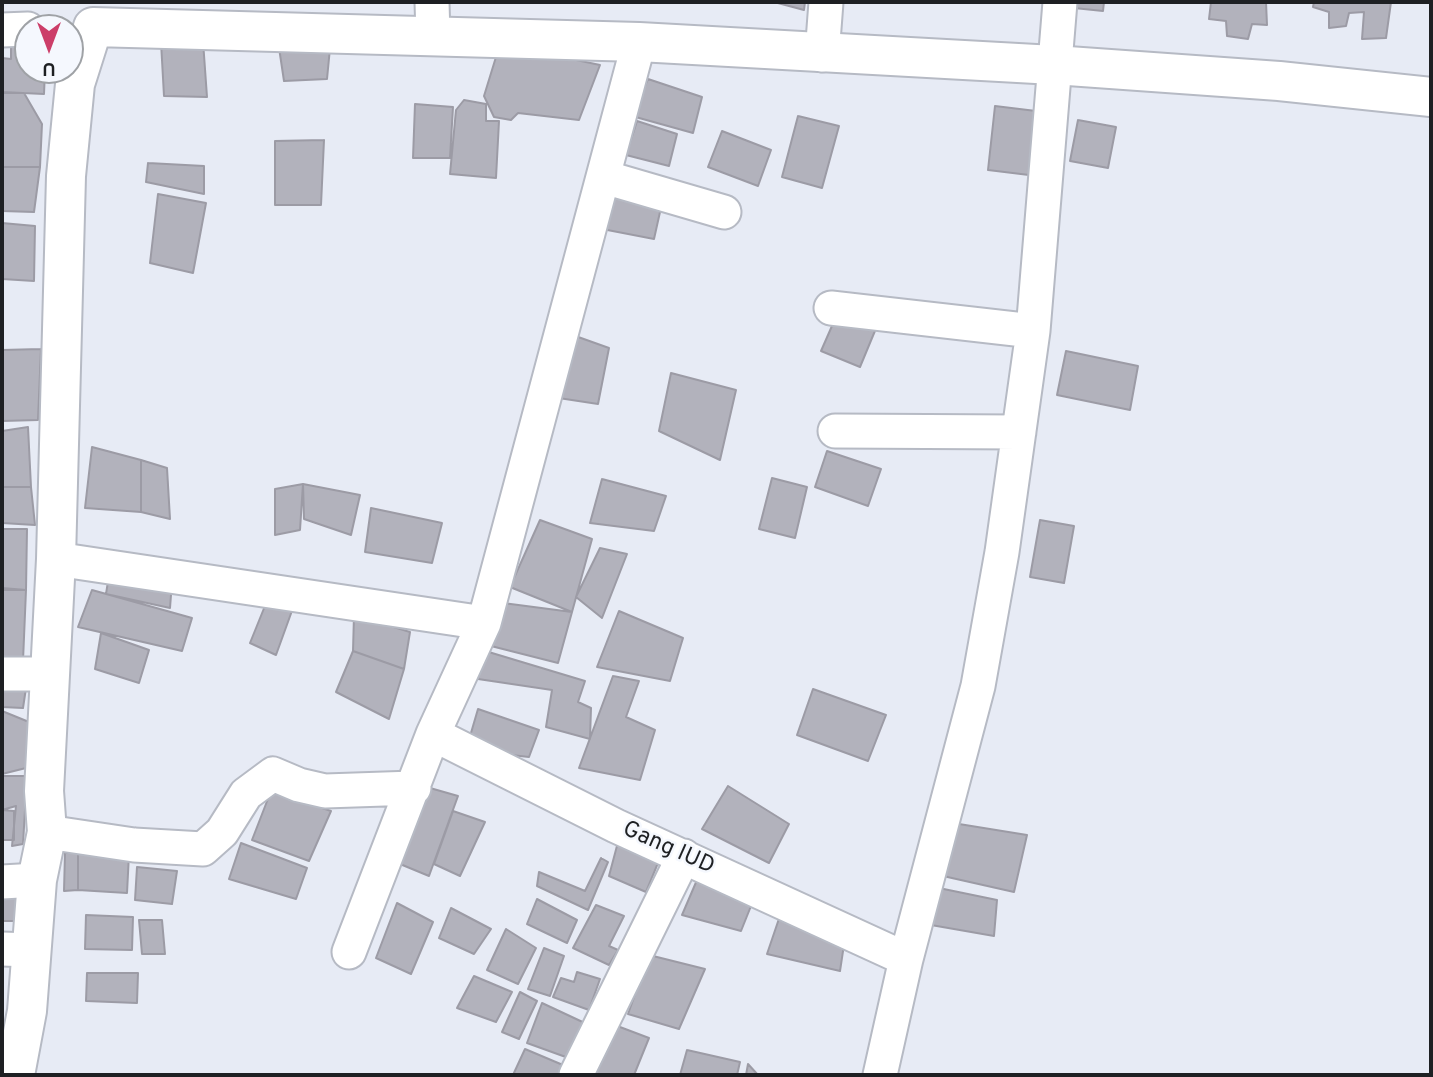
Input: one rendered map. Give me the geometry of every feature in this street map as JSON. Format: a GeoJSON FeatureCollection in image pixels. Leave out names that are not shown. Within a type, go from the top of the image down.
{"type":"FeatureCollection","features":[{"type":"Feature","properties":{"kind":"main road"},"geometry":{"type":"LineString","coordinates":[[84,28],[432,19],[639,43],[822,55],[1054,65],[1279,81],[1431,97]]}},
{"type":"Feature","properties":{"kind":"main road"},"geometry":{"type":"LineString","coordinates":[[15,1075],[27,1011],[16,950],[20,881],[47,832],[44,791],[56,559],[66,176],[75,84]]}},
{"type":"Feature","properties":{"kind":"street"},"geometry":{"type":"LineString","coordinates":[[822,55],[826,2]]}},
{"type":"Feature","properties":{"kind":"street"},"geometry":{"type":"LineString","coordinates":[[880,1075],[906,959],[978,685],[1033,331],[1060,2]]}},
{"type":"Feature","properties":{"kind":"street"},"geometry":{"type":"LineString","coordinates":[[349,952],[433,734],[484,623],[639,43]]}},
{"type":"Feature","properties":{"kind":"street"},"geometry":{"type":"LineString","coordinates":[[604,177],[724,212]]}},
{"type":"Feature","properties":{"kind":"street"},"geometry":{"type":"LineString","coordinates":[[831,308],[1033,331]]}},
{"type":"Feature","properties":{"kind":"street"},"geometry":{"type":"LineString","coordinates":[[835,431],[1019,432]]}},
{"type":"Feature","properties":{"kind":"street"},"geometry":{"type":"LineString","coordinates":[[56,559],[484,623]]}},
{"type":"Feature","properties":{"kind":"street"},"geometry":{"type":"LineString","coordinates":[[2,674],[50,674]]}},
{"type":"Feature","properties":{"kind":"street","name":"Gang IUD"},"geometry":{"type":"LineString","coordinates":[[433,734],[616,826],[906,959]]}},
{"type":"Feature","properties":{"kind":"street"},"geometry":{"type":"LineString","coordinates":[[47,832],[134,845],[203,849],[222,832],[246,794],[273,774],[299,785],[325,791],[414,788]]}},
{"type":"Feature","properties":{"kind":"street"},"geometry":{"type":"LineString","coordinates":[[576,1075],[684,856]]}},
{"type":"Feature","properties":{"kind":"building"},"geometry":{"type":"Polygon","coordinates":[[[774,2],[805,2],[804,10],[774,2]]]}},
{"type":"Feature","properties":{"kind":"building"},"geometry":{"type":"Polygon","coordinates":[[[1074,2],[1104,2],[1103,11],[1074,8],[1074,2]]]}},
{"type":"Feature","properties":{"kind":"building"},"geometry":{"type":"Polygon","coordinates":[[[1211,2],[1266,2],[1267,25],[1252,24],[1248,39],[1227,36],[1226,21],[1209,19],[1211,2]]]}},
{"type":"Feature","properties":{"kind":"building"},"geometry":{"type":"Polygon","coordinates":[[[1314,2],[1391,2],[1386,38],[1362,39],[1364,12],[1349,13],[1346,26],[1329,28],[1329,12],[1313,7],[1314,2]]]}},
{"type":"Feature","properties":{"kind":"building"},"geometry":{"type":"Polygon","coordinates":[[[11,38],[14,38],[14,84],[44,84],[44,94],[2,92],[2,58],[11,59],[11,38]]]}},
{"type":"Feature","properties":{"kind":"building"},"geometry":{"type":"Polygon","coordinates":[[[203,41],[207,97],[164,96],[161,42],[203,41]]]}},
{"type":"Feature","properties":{"kind":"building"},"geometry":{"type":"Polygon","coordinates":[[[278,41],[330,48],[327,79],[284,81],[278,41]]]}},
{"type":"Feature","properties":{"kind":"building"},"geometry":{"type":"Polygon","coordinates":[[[500,44],[600,65],[579,120],[518,113],[511,120],[494,117],[484,96],[500,44]]]}},
{"type":"Feature","properties":{"kind":"building"},"geometry":{"type":"Polygon","coordinates":[[[648,79],[702,97],[693,133],[632,116],[648,79]]]}},
{"type":"Feature","properties":{"kind":"building"},"geometry":{"type":"Polygon","coordinates":[[[2,93],[24,93],[42,124],[40,167],[2,167],[2,93]]]}},
{"type":"Feature","properties":{"kind":"building"},"geometry":{"type":"Polygon","coordinates":[[[464,100],[486,104],[486,121],[499,121],[496,178],[450,174],[456,110],[464,100]]]}},
{"type":"Feature","properties":{"kind":"building"},"geometry":{"type":"Polygon","coordinates":[[[415,104],[453,107],[450,158],[413,158],[415,104]]]}},
{"type":"Feature","properties":{"kind":"building"},"geometry":{"type":"Polygon","coordinates":[[[995,106],[1036,111],[1029,175],[988,170],[995,106]]]}},
{"type":"Feature","properties":{"kind":"building"},"geometry":{"type":"Polygon","coordinates":[[[798,116],[839,126],[822,188],[782,177],[798,116]]]}},
{"type":"Feature","properties":{"kind":"building"},"geometry":{"type":"Polygon","coordinates":[[[1078,120],[1116,127],[1108,168],[1070,161],[1078,120]]]}},
{"type":"Feature","properties":{"kind":"building"},"geometry":{"type":"Polygon","coordinates":[[[637,121],[677,134],[669,166],[626,155],[637,121]]]}},
{"type":"Feature","properties":{"kind":"building"},"geometry":{"type":"Polygon","coordinates":[[[722,131],[771,150],[758,186],[708,167],[722,131]]]}},
{"type":"Feature","properties":{"kind":"building"},"geometry":{"type":"Polygon","coordinates":[[[324,140],[321,205],[275,205],[275,141],[324,140]]]}},
{"type":"Feature","properties":{"kind":"building"},"geometry":{"type":"Polygon","coordinates":[[[148,163],[204,166],[204,194],[146,182],[148,163]]]}},
{"type":"Feature","properties":{"kind":"building"},"geometry":{"type":"Polygon","coordinates":[[[2,167],[40,167],[34,212],[2,211],[2,167]]]}},
{"type":"Feature","properties":{"kind":"building"},"geometry":{"type":"Polygon","coordinates":[[[607,185],[662,203],[654,239],[597,228],[607,185]]]}},
{"type":"Feature","properties":{"kind":"building"},"geometry":{"type":"Polygon","coordinates":[[[158,194],[206,203],[193,273],[150,263],[158,194]]]}},
{"type":"Feature","properties":{"kind":"building"},"geometry":{"type":"Polygon","coordinates":[[[2,223],[35,226],[34,281],[2,279],[2,223]]]}},
{"type":"Feature","properties":{"kind":"building"},"geometry":{"type":"Polygon","coordinates":[[[839,310],[877,326],[860,367],[821,351],[839,310]]]}},
{"type":"Feature","properties":{"kind":"building"},"geometry":{"type":"Polygon","coordinates":[[[567,333],[609,348],[598,404],[552,397],[567,333]]]}},
{"type":"Feature","properties":{"kind":"building"},"geometry":{"type":"Polygon","coordinates":[[[41,349],[38,420],[2,421],[2,350],[41,349]]]}},
{"type":"Feature","properties":{"kind":"building"},"geometry":{"type":"Polygon","coordinates":[[[1066,351],[1138,366],[1130,410],[1057,395],[1066,351]]]}},
{"type":"Feature","properties":{"kind":"building"},"geometry":{"type":"Polygon","coordinates":[[[671,373],[736,390],[720,460],[659,431],[671,373]]]}},
{"type":"Feature","properties":{"kind":"building"},"geometry":{"type":"Polygon","coordinates":[[[28,427],[31,487],[2,487],[2,431],[28,427]]]}},
{"type":"Feature","properties":{"kind":"building"},"geometry":{"type":"Polygon","coordinates":[[[92,447],[141,460],[141,512],[85,508],[92,447]]]}},
{"type":"Feature","properties":{"kind":"building"},"geometry":{"type":"Polygon","coordinates":[[[827,451],[881,469],[868,506],[815,487],[827,451]]]}},
{"type":"Feature","properties":{"kind":"building"},"geometry":{"type":"Polygon","coordinates":[[[141,460],[167,468],[170,519],[141,512],[141,460]]]}},
{"type":"Feature","properties":{"kind":"building"},"geometry":{"type":"Polygon","coordinates":[[[772,478],[807,487],[795,538],[759,529],[772,478]]]}},
{"type":"Feature","properties":{"kind":"building"},"geometry":{"type":"Polygon","coordinates":[[[602,479],[666,496],[654,531],[590,523],[602,479]]]}},
{"type":"Feature","properties":{"kind":"building"},"geometry":{"type":"Polygon","coordinates":[[[303,484],[360,495],[351,535],[304,519],[303,484]]]}},
{"type":"Feature","properties":{"kind":"building"},"geometry":{"type":"Polygon","coordinates":[[[303,484],[300,530],[275,535],[275,489],[303,484]]]}},
{"type":"Feature","properties":{"kind":"building"},"geometry":{"type":"Polygon","coordinates":[[[2,487],[31,487],[35,525],[2,523],[2,487]]]}},
{"type":"Feature","properties":{"kind":"building"},"geometry":{"type":"Polygon","coordinates":[[[371,508],[442,523],[432,563],[365,552],[371,508]]]}},
{"type":"Feature","properties":{"kind":"building"},"geometry":{"type":"Polygon","coordinates":[[[540,520],[592,539],[572,612],[510,587],[540,520]]]}},
{"type":"Feature","properties":{"kind":"building"},"geometry":{"type":"Polygon","coordinates":[[[1040,520],[1074,526],[1064,583],[1030,577],[1040,520]]]}},
{"type":"Feature","properties":{"kind":"building"},"geometry":{"type":"Polygon","coordinates":[[[2,529],[27,529],[26,590],[2,588],[2,529]]]}},
{"type":"Feature","properties":{"kind":"building"},"geometry":{"type":"Polygon","coordinates":[[[600,548],[627,554],[602,618],[576,597],[600,548]]]}},
{"type":"Feature","properties":{"kind":"building"},"geometry":{"type":"Polygon","coordinates":[[[110,569],[172,582],[170,608],[106,594],[110,569]]]}},
{"type":"Feature","properties":{"kind":"building"},"geometry":{"type":"Polygon","coordinates":[[[2,590],[26,590],[23,661],[2,662],[2,590]]]}},
{"type":"Feature","properties":{"kind":"building"},"geometry":{"type":"Polygon","coordinates":[[[92,590],[192,618],[182,651],[78,627],[92,590]]]}},
{"type":"Feature","properties":{"kind":"building"},"geometry":{"type":"Polygon","coordinates":[[[271,591],[293,608],[276,655],[250,643],[271,591]]]}},
{"type":"Feature","properties":{"kind":"building"},"geometry":{"type":"Polygon","coordinates":[[[503,603],[572,612],[558,663],[491,646],[503,603]]]}},
{"type":"Feature","properties":{"kind":"building"},"geometry":{"type":"Polygon","coordinates":[[[619,611],[683,638],[670,681],[597,667],[619,611]]]}},
{"type":"Feature","properties":{"kind":"building"},"geometry":{"type":"Polygon","coordinates":[[[354,615],[410,632],[404,669],[353,651],[354,615]]]}},
{"type":"Feature","properties":{"kind":"building"},"geometry":{"type":"Polygon","coordinates":[[[101,633],[149,650],[139,683],[95,669],[101,633]]]}},
{"type":"Feature","properties":{"kind":"building"},"geometry":{"type":"Polygon","coordinates":[[[482,650],[585,681],[578,702],[591,708],[590,739],[546,727],[552,690],[478,679],[482,650]]]}},
{"type":"Feature","properties":{"kind":"building"},"geometry":{"type":"Polygon","coordinates":[[[353,651],[404,669],[389,719],[336,692],[353,651]]]}},
{"type":"Feature","properties":{"kind":"building"},"geometry":{"type":"Polygon","coordinates":[[[613,676],[639,681],[626,717],[655,730],[640,780],[579,768],[613,676]]]}},
{"type":"Feature","properties":{"kind":"building"},"geometry":{"type":"Polygon","coordinates":[[[2,688],[26,688],[23,708],[2,707],[2,688]]]}},
{"type":"Feature","properties":{"kind":"building"},"geometry":{"type":"Polygon","coordinates":[[[813,689],[886,715],[868,761],[797,735],[813,689]]]}},
{"type":"Feature","properties":{"kind":"building"},"geometry":{"type":"Polygon","coordinates":[[[478,709],[539,730],[529,757],[466,750],[478,709]]]}},
{"type":"Feature","properties":{"kind":"building"},"geometry":{"type":"Polygon","coordinates":[[[2,711],[29,722],[26,768],[2,774],[2,711]]]}},
{"type":"Feature","properties":{"kind":"building"},"geometry":{"type":"Polygon","coordinates":[[[2,776],[27,776],[23,844],[12,846],[16,806],[2,810],[2,776]]]}},
{"type":"Feature","properties":{"kind":"building"},"geometry":{"type":"Polygon","coordinates":[[[728,786],[789,824],[769,863],[702,829],[728,786]]]}},
{"type":"Feature","properties":{"kind":"building"},"geometry":{"type":"Polygon","coordinates":[[[430,788],[458,796],[429,876],[400,864],[430,788]]]}},
{"type":"Feature","properties":{"kind":"building"},"geometry":{"type":"Polygon","coordinates":[[[271,791],[331,811],[309,861],[252,840],[271,791]]]}},
{"type":"Feature","properties":{"kind":"building"},"geometry":{"type":"Polygon","coordinates":[[[2,810],[14,811],[14,840],[2,840],[2,810]]]}},
{"type":"Feature","properties":{"kind":"building"},"geometry":{"type":"Polygon","coordinates":[[[453,811],[485,822],[460,876],[434,864],[453,811]]]}},
{"type":"Feature","properties":{"kind":"building"},"geometry":{"type":"Polygon","coordinates":[[[959,824],[1027,835],[1014,892],[943,876],[959,824]]]}},
{"type":"Feature","properties":{"kind":"building"},"geometry":{"type":"Polygon","coordinates":[[[618,842],[660,858],[646,892],[609,876],[618,842]]]}},
{"type":"Feature","properties":{"kind":"building"},"geometry":{"type":"Polygon","coordinates":[[[241,843],[307,868],[296,899],[229,879],[241,843]]]}},
{"type":"Feature","properties":{"kind":"building"},"geometry":{"type":"Polygon","coordinates":[[[78,851],[129,854],[127,893],[78,890],[78,851]]]}},
{"type":"Feature","properties":{"kind":"building"},"geometry":{"type":"Polygon","coordinates":[[[78,851],[78,890],[64,891],[65,853],[78,851]]]}},
{"type":"Feature","properties":{"kind":"building"},"geometry":{"type":"Polygon","coordinates":[[[601,858],[608,862],[588,910],[537,886],[539,872],[585,891],[601,858]]]}},
{"type":"Feature","properties":{"kind":"building"},"geometry":{"type":"Polygon","coordinates":[[[137,867],[177,871],[172,904],[135,900],[137,867]]]}},
{"type":"Feature","properties":{"kind":"building"},"geometry":{"type":"Polygon","coordinates":[[[700,873],[755,896],[741,931],[682,915],[700,873]]]}},
{"type":"Feature","properties":{"kind":"building"},"geometry":{"type":"Polygon","coordinates":[[[18,881],[15,921],[2,921],[2,882],[18,881]]]}},
{"type":"Feature","properties":{"kind":"building"},"geometry":{"type":"Polygon","coordinates":[[[934,887],[997,900],[994,936],[931,925],[934,887]]]}},
{"type":"Feature","properties":{"kind":"building"},"geometry":{"type":"Polygon","coordinates":[[[537,899],[577,920],[567,943],[527,924],[537,899]]]}},
{"type":"Feature","properties":{"kind":"building"},"geometry":{"type":"Polygon","coordinates":[[[785,901],[848,918],[840,971],[767,954],[785,901]]]}},
{"type":"Feature","properties":{"kind":"building"},"geometry":{"type":"Polygon","coordinates":[[[397,903],[433,922],[411,974],[376,958],[397,903]]]}},
{"type":"Feature","properties":{"kind":"building"},"geometry":{"type":"Polygon","coordinates":[[[596,905],[624,916],[609,946],[618,950],[609,965],[573,948],[596,905]]]}},
{"type":"Feature","properties":{"kind":"building"},"geometry":{"type":"Polygon","coordinates":[[[451,908],[491,929],[474,954],[439,938],[451,908]]]}},
{"type":"Feature","properties":{"kind":"building"},"geometry":{"type":"Polygon","coordinates":[[[86,915],[133,917],[132,950],[85,949],[86,915]]]}},
{"type":"Feature","properties":{"kind":"building"},"geometry":{"type":"Polygon","coordinates":[[[139,920],[162,920],[165,954],[142,954],[139,920]]]}},
{"type":"Feature","properties":{"kind":"building"},"geometry":{"type":"Polygon","coordinates":[[[506,929],[536,948],[518,984],[487,970],[506,929]]]}},
{"type":"Feature","properties":{"kind":"building"},"geometry":{"type":"Polygon","coordinates":[[[544,948],[564,956],[550,996],[528,989],[544,948]]]}},
{"type":"Feature","properties":{"kind":"building"},"geometry":{"type":"Polygon","coordinates":[[[649,955],[705,969],[679,1029],[628,1014],[649,955]]]}},
{"type":"Feature","properties":{"kind":"building"},"geometry":{"type":"Polygon","coordinates":[[[577,972],[600,979],[589,1010],[553,997],[561,978],[574,982],[577,972]]]}},
{"type":"Feature","properties":{"kind":"building"},"geometry":{"type":"Polygon","coordinates":[[[87,973],[138,973],[137,1003],[86,1001],[87,973]]]}},
{"type":"Feature","properties":{"kind":"building"},"geometry":{"type":"Polygon","coordinates":[[[474,976],[512,992],[496,1022],[457,1008],[474,976]]]}},
{"type":"Feature","properties":{"kind":"building"},"geometry":{"type":"Polygon","coordinates":[[[520,992],[537,1001],[519,1039],[502,1032],[520,992]]]}},
{"type":"Feature","properties":{"kind":"building"},"geometry":{"type":"Polygon","coordinates":[[[542,1003],[589,1025],[574,1060],[527,1043],[542,1003]]]}},
{"type":"Feature","properties":{"kind":"building"},"geometry":{"type":"Polygon","coordinates":[[[612,1024],[649,1038],[634,1075],[593,1075],[612,1024]]]}},
{"type":"Feature","properties":{"kind":"building"},"geometry":{"type":"Polygon","coordinates":[[[525,1049],[570,1068],[566,1075],[513,1075],[525,1049]]]}},
{"type":"Feature","properties":{"kind":"building"},"geometry":{"type":"Polygon","coordinates":[[[687,1050],[740,1062],[737,1075],[680,1075],[687,1050]]]}},
{"type":"Feature","properties":{"kind":"building"},"geometry":{"type":"Polygon","coordinates":[[[748,1064],[758,1075],[746,1075],[748,1064]]]}}]}
